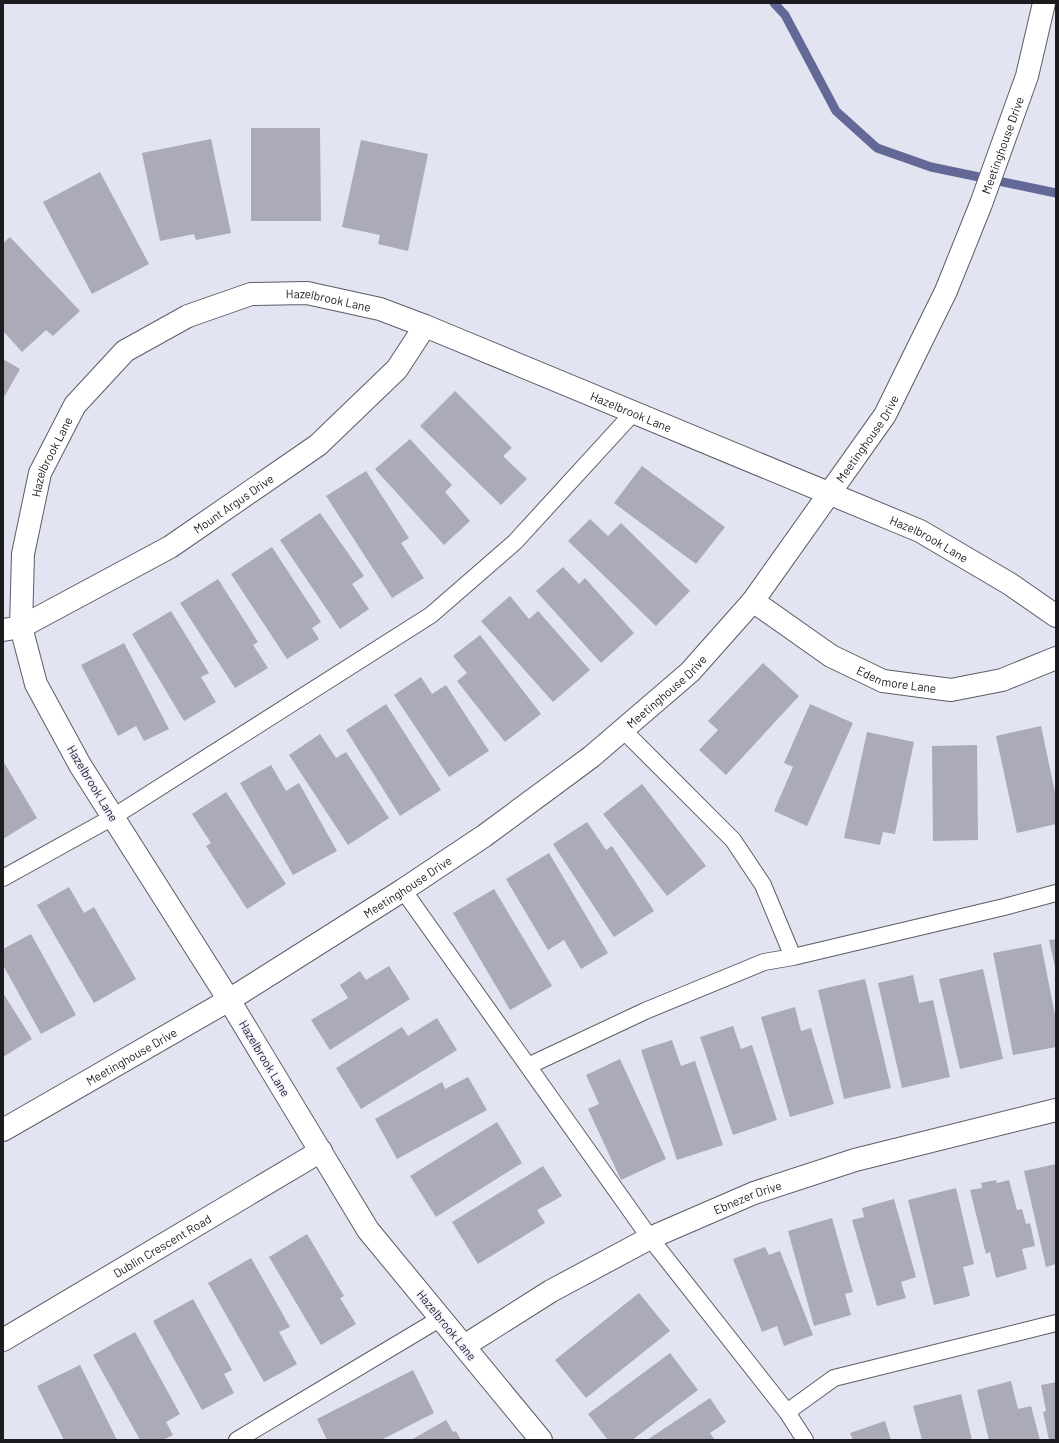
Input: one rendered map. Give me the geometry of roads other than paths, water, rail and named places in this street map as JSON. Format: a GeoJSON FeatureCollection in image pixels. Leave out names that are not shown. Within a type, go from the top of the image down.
{"type":"FeatureCollection","features":[{"type":"Feature","properties":{"kind":"street","name":"Meetinghouse Drive"},"geometry":{"type":"LineString","coordinates":[[3,1130],[229,1000],[403,890],[484,836],[590,757],[690,672],[753,601],[885,415],[946,291],[980,204],[1027,76],[1041,3]]}},
{"type":"Feature","properties":{"kind":"street","name":"Hazelbrook Lane"},"geometry":{"type":"LineString","coordinates":[[541,1440],[368,1230],[229,1000],[80,765],[36,684],[12,628],[23,554],[40,473],[75,405],[125,351],[188,316],[251,294],[307,293],[380,309],[424,326],[920,532],[1010,584],[1056,616]]}},
{"type":"Feature","properties":{"kind":"street","name":"Mount Argus Drive"},"geometry":{"type":"LineString","coordinates":[[12,628],[170,547],[318,445],[397,369],[424,326]]}},
{"type":"Feature","properties":{"kind":"street","name":"Edenmore Lane"},"geometry":{"type":"LineString","coordinates":[[753,601],[831,656],[883,681],[952,690],[1002,680],[1056,658]]}},
{"type":"Feature","properties":{"kind":"street","name":"Ebnezer Drive"},"geometry":{"type":"LineString","coordinates":[[464,1346],[550,1291],[650,1238],[754,1193],[855,1160],[1056,1110]]}},
{"type":"Feature","properties":{"kind":"street","name":"Dublin Crescent Road"},"geometry":{"type":"LineString","coordinates":[[3,1340],[321,1151]]}},
{"type":"Feature","properties":{"kind":"lane"},"geometry":{"type":"LineString","coordinates":[[3,878],[113,817],[431,615],[516,542],[634,412]]}},
{"type":"Feature","properties":{"kind":"lane"},"geometry":{"type":"LineString","coordinates":[[622,729],[733,840],[763,885],[793,957]]}},
{"type":"Feature","properties":{"kind":"lane"},"geometry":{"type":"LineString","coordinates":[[403,890],[650,1238],[787,1412],[805,1440]]}},
{"type":"Feature","properties":{"kind":"lane"},"geometry":{"type":"LineString","coordinates":[[528,1066],[652,1008],[764,962],[793,957],[1004,907],[1056,893]]}},
{"type":"Feature","properties":{"kind":"lane"},"geometry":{"type":"LineString","coordinates":[[244,1438],[441,1318]]}},
{"type":"Feature","properties":{"kind":"lane"},"geometry":{"type":"LineString","coordinates":[[787,1412],[834,1378],[1056,1323]]}},
{"type":"Feature","properties":{"kind":"waterway"},"geometry":{"type":"LineString","coordinates":[[774,3],[785,15],[836,111],[877,148],[931,167],[1056,193]]}}]}
